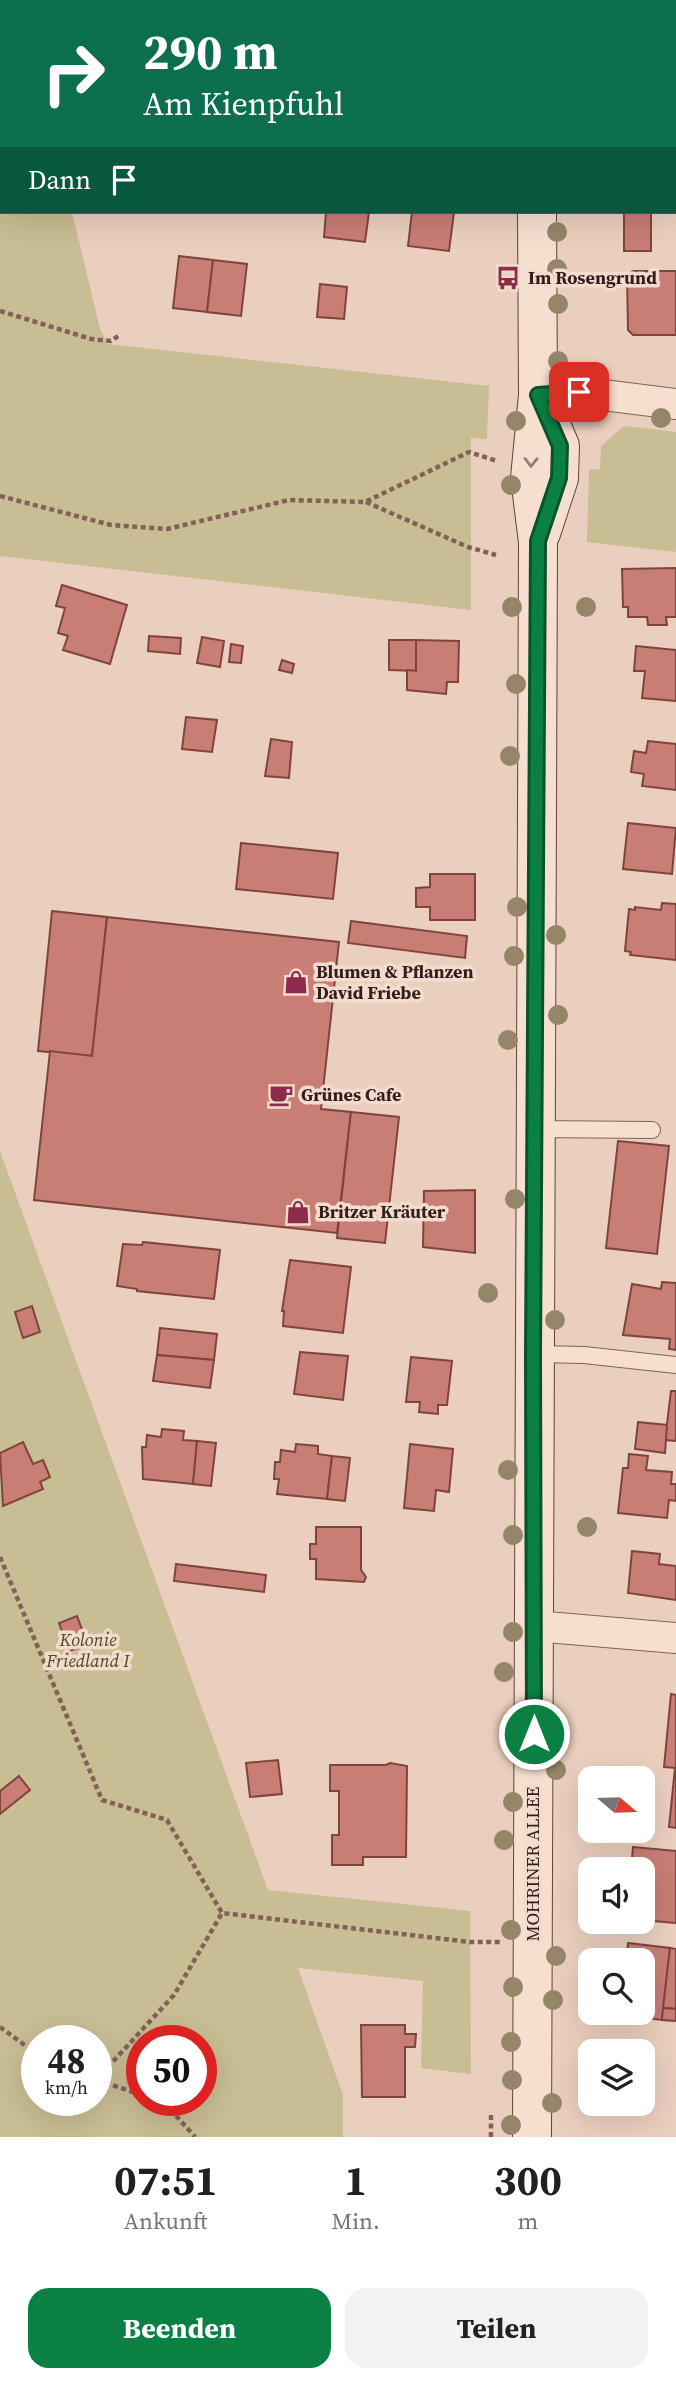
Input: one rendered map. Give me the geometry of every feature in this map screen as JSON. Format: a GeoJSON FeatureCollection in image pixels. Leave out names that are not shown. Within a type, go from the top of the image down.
{"type":"FeatureCollection","features":[{"type":"Feature","properties":{"kind":"main road","name":"MOHRINER ALLEE"},"geometry":{"type":"LineString","coordinates":[[531,2137],[538,541],[530,478],[538,395],[537,214]]}},
{"type":"Feature","properties":{"kind":"street"},"geometry":{"type":"LineString","coordinates":[[538,395],[579,392],[676,404]]}},
{"type":"Feature","properties":{"kind":"street"},"geometry":{"type":"LineString","coordinates":[[535,1626],[676,1638]]}},
{"type":"Feature","properties":{"kind":"lane"},"geometry":{"type":"LineString","coordinates":[[534,1129],[652,1130]]}},
{"type":"Feature","properties":{"kind":"lane"},"geometry":{"type":"LineString","coordinates":[[533,1354],[584,1355],[676,1365]]}},
{"type":"Feature","properties":{"kind":"path"},"geometry":{"type":"LineString","coordinates":[[0,311],[91,339],[111,341],[121,334]]}},
{"type":"Feature","properties":{"kind":"path"},"geometry":{"type":"LineString","coordinates":[[365,502],[469,452],[498,461]]}},
{"type":"Feature","properties":{"kind":"path"},"geometry":{"type":"LineString","coordinates":[[0,496],[111,525],[141,529],[167,529],[289,500],[365,502],[468,547],[496,555]]}},
{"type":"Feature","properties":{"kind":"path"},"geometry":{"type":"LineString","coordinates":[[0,1557],[102,1800],[167,1820],[222,1913]]}},
{"type":"Feature","properties":{"kind":"path"},"geometry":{"type":"LineString","coordinates":[[222,1913],[470,1942],[533,1942]]}},
{"type":"Feature","properties":{"kind":"path"},"geometry":{"type":"LineString","coordinates":[[112,2063],[174,1995],[222,1913]]}},
{"type":"Feature","properties":{"kind":"path"},"geometry":{"type":"LineString","coordinates":[[0,2027],[21,2042]]}},
{"type":"Feature","properties":{"kind":"path"},"geometry":{"type":"LineString","coordinates":[[491,2113],[491,2137]]}},
{"type":"Feature","properties":{"kind":"path"},"geometry":{"type":"LineString","coordinates":[[176,2116],[195,2137]]}},
{"type":"Feature","properties":{"kind":"green space"},"geometry":{"type":"Polygon","coordinates":[[[0,214],[72,214],[100,329],[108,344],[489,386],[487,439],[471,438],[471,610],[0,556],[0,214]]]}},
{"type":"Feature","properties":{"kind":"green space"},"geometry":{"type":"Polygon","coordinates":[[[624,426],[676,432],[676,552],[587,542],[589,470],[600,469],[601,446],[624,426]]]}},
{"type":"Feature","properties":{"kind":"green space","name":"Kolonie Friedland I"},"geometry":{"type":"Polygon","coordinates":[[[0,1151],[268,1890],[470,1911],[471,2074],[421,2068],[423,1981],[298,1968],[343,2095],[343,2137],[0,2137],[0,1151]]]}},
{"type":"Feature","properties":{"kind":"building"},"geometry":{"type":"Polygon","coordinates":[[[326,214],[369,214],[365,242],[324,237],[326,214]]]}},
{"type":"Feature","properties":{"kind":"building"},"geometry":{"type":"Polygon","coordinates":[[[412,214],[454,214],[449,251],[408,246],[412,214]]]}},
{"type":"Feature","properties":{"kind":"building"},"geometry":{"type":"Polygon","coordinates":[[[624,214],[651,214],[651,251],[624,251],[624,214]]]}},
{"type":"Feature","properties":{"kind":"building"},"geometry":{"type":"Polygon","coordinates":[[[179,256],[213,260],[207,312],[173,308],[179,256]]]}},
{"type":"Feature","properties":{"kind":"building"},"geometry":{"type":"Polygon","coordinates":[[[213,260],[247,264],[241,316],[207,312],[213,260]]]}},
{"type":"Feature","properties":{"kind":"building"},"geometry":{"type":"Polygon","coordinates":[[[633,271],[676,271],[676,335],[633,335],[628,330],[627,276],[633,271]]]}},
{"type":"Feature","properties":{"kind":"building"},"geometry":{"type":"Polygon","coordinates":[[[320,284],[347,287],[344,319],[317,317],[320,284]]]}},
{"type":"Feature","properties":{"kind":"building"},"geometry":{"type":"Polygon","coordinates":[[[676,568],[676,617],[666,617],[667,625],[648,625],[647,617],[628,617],[628,607],[623,607],[622,569],[676,568]]]}},
{"type":"Feature","properties":{"kind":"building"},"geometry":{"type":"Polygon","coordinates":[[[62,585],[127,605],[110,664],[63,650],[68,636],[58,633],[65,608],[56,606],[62,585]]]}},
{"type":"Feature","properties":{"kind":"building"},"geometry":{"type":"Polygon","coordinates":[[[149,636],[181,638],[180,654],[148,651],[149,636]]]}},
{"type":"Feature","properties":{"kind":"building"},"geometry":{"type":"Polygon","coordinates":[[[202,637],[224,641],[220,667],[197,663],[202,637]]]}},
{"type":"Feature","properties":{"kind":"building"},"geometry":{"type":"Polygon","coordinates":[[[389,640],[416,640],[416,671],[389,670],[389,640]]]}},
{"type":"Feature","properties":{"kind":"building"},"geometry":{"type":"Polygon","coordinates":[[[416,640],[459,641],[458,682],[447,682],[446,694],[407,690],[407,670],[416,671],[416,640]]]}},
{"type":"Feature","properties":{"kind":"building"},"geometry":{"type":"Polygon","coordinates":[[[231,644],[243,646],[241,663],[229,662],[231,644]]]}},
{"type":"Feature","properties":{"kind":"building"},"geometry":{"type":"Polygon","coordinates":[[[636,646],[676,650],[676,701],[642,698],[645,671],[634,671],[636,646]]]}},
{"type":"Feature","properties":{"kind":"building"},"geometry":{"type":"Polygon","coordinates":[[[282,660],[294,664],[292,673],[279,670],[282,660]]]}},
{"type":"Feature","properties":{"kind":"building"},"geometry":{"type":"Polygon","coordinates":[[[186,717],[217,720],[212,752],[182,749],[186,717]]]}},
{"type":"Feature","properties":{"kind":"building"},"geometry":{"type":"Polygon","coordinates":[[[271,739],[292,742],[289,778],[265,776],[271,739]]]}},
{"type":"Feature","properties":{"kind":"building"},"geometry":{"type":"Polygon","coordinates":[[[648,741],[676,744],[676,790],[642,786],[644,774],[631,772],[634,751],[646,753],[648,741]]]}},
{"type":"Feature","properties":{"kind":"building"},"geometry":{"type":"Polygon","coordinates":[[[628,823],[676,828],[672,874],[623,869],[628,823]]]}},
{"type":"Feature","properties":{"kind":"building"},"geometry":{"type":"Polygon","coordinates":[[[241,843],[338,853],[333,899],[236,889],[241,843]]]}},
{"type":"Feature","properties":{"kind":"building"},"geometry":{"type":"Polygon","coordinates":[[[430,874],[475,874],[475,920],[430,920],[430,907],[416,907],[416,888],[430,887],[430,874]]]}},
{"type":"Feature","properties":{"kind":"building"},"geometry":{"type":"Polygon","coordinates":[[[662,903],[676,904],[676,960],[630,955],[631,952],[625,951],[629,909],[635,910],[635,907],[661,910],[662,903]]]}},
{"type":"Feature","properties":{"kind":"building"},"geometry":{"type":"Polygon","coordinates":[[[52,911],[107,917],[92,1056],[38,1051],[52,911]]]}},
{"type":"Feature","properties":{"kind":"building"},"geometry":{"type":"Polygon","coordinates":[[[107,917],[339,942],[321,1109],[351,1112],[337,1233],[34,1200],[50,1051],[92,1056],[107,917]]]}},
{"type":"Feature","properties":{"kind":"building"},"geometry":{"type":"Polygon","coordinates":[[[351,921],[467,936],[465,958],[348,943],[351,921]]]}},
{"type":"Feature","properties":{"kind":"building"},"geometry":{"type":"Polygon","coordinates":[[[351,1112],[399,1117],[385,1243],[337,1238],[351,1112]]]}},
{"type":"Feature","properties":{"kind":"building"},"geometry":{"type":"Polygon","coordinates":[[[618,1141],[669,1146],[657,1254],[606,1248],[618,1141]]]}},
{"type":"Feature","properties":{"kind":"building"},"geometry":{"type":"Polygon","coordinates":[[[475,1190],[475,1253],[423,1247],[424,1191],[475,1190]]]}},
{"type":"Feature","properties":{"kind":"building"},"geometry":{"type":"Polygon","coordinates":[[[143,1242],[220,1250],[214,1299],[137,1291],[117,1286],[123,1244],[142,1245],[143,1242]]]}},
{"type":"Feature","properties":{"kind":"building"},"geometry":{"type":"Polygon","coordinates":[[[290,1260],[351,1267],[343,1333],[283,1326],[282,1311],[290,1260]]]}},
{"type":"Feature","properties":{"kind":"building"},"geometry":{"type":"Polygon","coordinates":[[[662,1282],[676,1283],[676,1350],[669,1349],[670,1339],[623,1335],[632,1284],[661,1289],[662,1282]]]}},
{"type":"Feature","properties":{"kind":"building"},"geometry":{"type":"Polygon","coordinates":[[[32,1306],[40,1332],[23,1338],[15,1312],[32,1306]]]}},
{"type":"Feature","properties":{"kind":"building"},"geometry":{"type":"Polygon","coordinates":[[[160,1328],[217,1334],[214,1360],[157,1355],[160,1328]]]}},
{"type":"Feature","properties":{"kind":"building"},"geometry":{"type":"Polygon","coordinates":[[[300,1352],[348,1356],[343,1400],[294,1394],[300,1352]]]}},
{"type":"Feature","properties":{"kind":"building"},"geometry":{"type":"Polygon","coordinates":[[[157,1355],[214,1360],[210,1388],[153,1381],[157,1355]]]}},
{"type":"Feature","properties":{"kind":"building"},"geometry":{"type":"Polygon","coordinates":[[[411,1357],[452,1361],[447,1405],[438,1405],[438,1414],[419,1412],[420,1402],[406,1402],[411,1357]]]}},
{"type":"Feature","properties":{"kind":"building"},"geometry":{"type":"Polygon","coordinates":[[[671,1391],[676,1391],[676,1441],[665,1440],[671,1391]]]}},
{"type":"Feature","properties":{"kind":"building"},"geometry":{"type":"Polygon","coordinates":[[[638,1422],[667,1425],[665,1453],[635,1449],[638,1422]]]}},
{"type":"Feature","properties":{"kind":"building"},"geometry":{"type":"Polygon","coordinates":[[[162,1429],[184,1431],[183,1440],[197,1441],[193,1484],[143,1479],[142,1447],[146,1447],[147,1435],[161,1437],[162,1429]]]}},
{"type":"Feature","properties":{"kind":"building"},"geometry":{"type":"Polygon","coordinates":[[[197,1441],[216,1443],[211,1486],[193,1484],[197,1441]]]}},
{"type":"Feature","properties":{"kind":"building"},"geometry":{"type":"Polygon","coordinates":[[[23,1442],[33,1464],[43,1460],[50,1477],[40,1482],[43,1489],[3,1506],[0,1453],[23,1442]]]}},
{"type":"Feature","properties":{"kind":"building"},"geometry":{"type":"Polygon","coordinates":[[[296,1444],[318,1446],[318,1454],[332,1456],[327,1499],[277,1494],[279,1479],[274,1479],[275,1462],[280,1462],[281,1450],[295,1452],[296,1444]]]}},
{"type":"Feature","properties":{"kind":"building"},"geometry":{"type":"Polygon","coordinates":[[[410,1444],[453,1449],[449,1492],[436,1490],[434,1511],[404,1508],[410,1444]]]}},
{"type":"Feature","properties":{"kind":"building"},"geometry":{"type":"Polygon","coordinates":[[[629,1454],[648,1456],[646,1470],[672,1472],[671,1484],[676,1484],[676,1501],[669,1500],[667,1518],[618,1513],[623,1468],[628,1468],[629,1454]]]}},
{"type":"Feature","properties":{"kind":"building"},"geometry":{"type":"Polygon","coordinates":[[[332,1456],[350,1458],[345,1501],[327,1499],[332,1456]]]}},
{"type":"Feature","properties":{"kind":"building"},"geometry":{"type":"Polygon","coordinates":[[[316,1527],[361,1527],[361,1570],[366,1577],[364,1582],[316,1579],[316,1559],[310,1559],[310,1544],[316,1544],[316,1527]]]}},
{"type":"Feature","properties":{"kind":"building"},"geometry":{"type":"Polygon","coordinates":[[[632,1551],[660,1554],[659,1564],[676,1566],[676,1600],[628,1593],[632,1551]]]}},
{"type":"Feature","properties":{"kind":"building"},"geometry":{"type":"Polygon","coordinates":[[[176,1564],[266,1575],[264,1592],[174,1581],[176,1564]]]}},
{"type":"Feature","properties":{"kind":"building"},"geometry":{"type":"Polygon","coordinates":[[[77,1616],[88,1645],[69,1651],[59,1623],[77,1616]]]}},
{"type":"Feature","properties":{"kind":"building"},"geometry":{"type":"Polygon","coordinates":[[[671,1694],[676,1695],[676,1768],[664,1767],[671,1694]]]}},
{"type":"Feature","properties":{"kind":"building"},"geometry":{"type":"Polygon","coordinates":[[[278,1760],[282,1794],[250,1797],[246,1763],[278,1760]]]}},
{"type":"Feature","properties":{"kind":"building"},"geometry":{"type":"Polygon","coordinates":[[[390,1763],[407,1766],[406,1857],[363,1857],[363,1865],[332,1865],[332,1835],[339,1835],[339,1791],[330,1791],[330,1765],[390,1763]]]}},
{"type":"Feature","properties":{"kind":"building"},"geometry":{"type":"Polygon","coordinates":[[[676,1768],[676,1828],[669,1827],[676,1768]]]}},
{"type":"Feature","properties":{"kind":"building"},"geometry":{"type":"Polygon","coordinates":[[[19,1776],[30,1790],[0,1814],[0,1791],[19,1776]]]}},
{"type":"Feature","properties":{"kind":"building"},"geometry":{"type":"Polygon","coordinates":[[[633,1847],[676,1851],[676,1923],[655,1921],[655,1857],[632,1857],[633,1847]]]}},
{"type":"Feature","properties":{"kind":"building"},"geometry":{"type":"Polygon","coordinates":[[[628,1943],[670,1948],[662,2020],[655,2019],[655,1948],[627,1948],[628,1943]]]}},
{"type":"Feature","properties":{"kind":"building"},"geometry":{"type":"Polygon","coordinates":[[[670,1948],[676,1949],[676,2009],[663,2008],[670,1948]]]}},
{"type":"Feature","properties":{"kind":"building"},"geometry":{"type":"Polygon","coordinates":[[[663,2008],[676,2009],[676,2021],[662,2020],[663,2008]]]}},
{"type":"Feature","properties":{"kind":"building"},"geometry":{"type":"Polygon","coordinates":[[[361,2025],[405,2025],[405,2034],[416,2034],[415,2047],[405,2047],[405,2097],[362,2097],[361,2025]]]}},
{"type":"Feature","properties":{"kind":"place","name":"Im Rosengrund"},"geometry":{"type":"Point","coordinates":[508,278]}},
{"type":"Feature","properties":{"kind":"place","name":"Blumen & Pflanzen David Friebe"},"geometry":{"type":"Point","coordinates":[296,982]}},
{"type":"Feature","properties":{"kind":"place","name":"Grünes Cafe"},"geometry":{"type":"Point","coordinates":[281,1095]}},
{"type":"Feature","properties":{"kind":"place","name":"Britzer Kräuter"},"geometry":{"type":"Point","coordinates":[298,1212]}},
{"type":"Feature","properties":{"kind":"route"},"geometry":{"type":"LineString","coordinates":[[534,1734],[533,1354],[538,541],[559,478],[560,446],[538,395],[579,392]]}}]}
